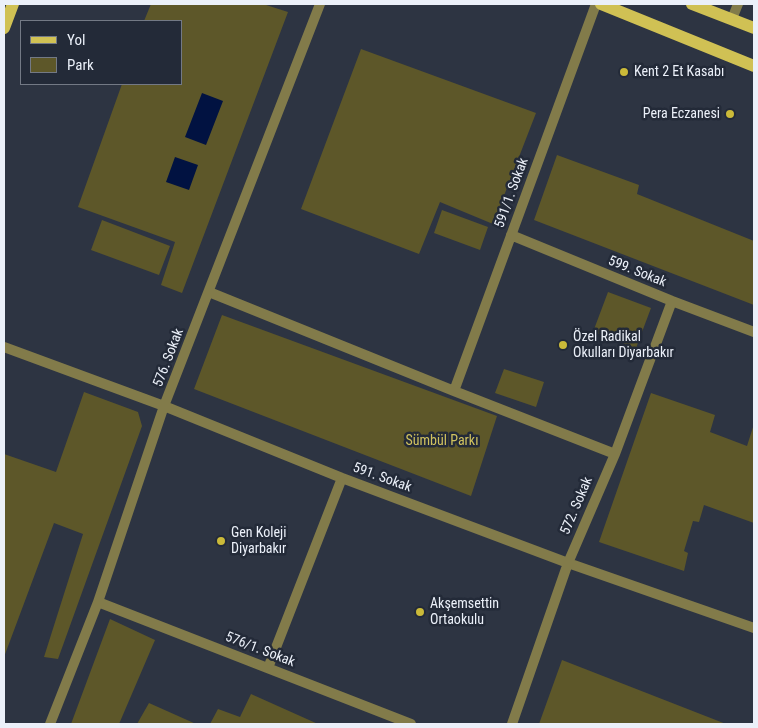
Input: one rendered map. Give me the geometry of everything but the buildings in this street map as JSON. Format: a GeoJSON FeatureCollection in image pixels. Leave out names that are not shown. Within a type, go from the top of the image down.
{"type":"FeatureCollection","features":[{"type":"Feature","properties":{"kind":"main road"},"geometry":{"type":"LineString","coordinates":[[4,28],[13,4]]}},
{"type":"Feature","properties":{"kind":"main road"},"geometry":{"type":"LineString","coordinates":[[601,4],[754,66]]}},
{"type":"Feature","properties":{"kind":"main road"},"geometry":{"type":"LineString","coordinates":[[692,4],[754,28]]}},
{"type":"Feature","properties":{"kind":"street","name":"576. Sokak"},"geometry":{"type":"LineString","coordinates":[[50,724],[98,602],[164,406],[320,4]]}},
{"type":"Feature","properties":{"kind":"street","name":"591/1. Sokak"},"geometry":{"type":"LineString","coordinates":[[454,391],[596,4]]}},
{"type":"Feature","properties":{"kind":"street"},"geometry":{"type":"LineString","coordinates":[[732,19],[738,4]]}},
{"type":"Feature","properties":{"kind":"street","name":"599. Sokak"},"geometry":{"type":"LineString","coordinates":[[511,235],[672,301],[754,332]]}},
{"type":"Feature","properties":{"kind":"street"},"geometry":{"type":"LineString","coordinates":[[209,292],[615,454]]}},
{"type":"Feature","properties":{"kind":"street","name":"572. Sokak"},"geometry":{"type":"LineString","coordinates":[[512,724],[568,563],[615,454],[672,301]]}},
{"type":"Feature","properties":{"kind":"street","name":"591. Sokak"},"geometry":{"type":"LineString","coordinates":[[4,347],[164,406],[342,478],[568,563],[754,628]]}},
{"type":"Feature","properties":{"kind":"street"},"geometry":{"type":"LineString","coordinates":[[268,668],[342,478]]}},
{"type":"Feature","properties":{"kind":"street","name":"576/1. Sokak"},"geometry":{"type":"LineString","coordinates":[[98,602],[411,724]]}},
{"type":"Feature","properties":{"kind":"green space"},"geometry":{"type":"Polygon","coordinates":[[[151,4],[263,4],[288,12],[182,293],[161,285],[175,242],[78,207],[122,85],[182,85],[182,20],[144,20],[151,4]]]}},
{"type":"Feature","properties":{"kind":"green space"},"geometry":{"type":"Polygon","coordinates":[[[361,49],[536,113],[493,224],[440,202],[419,254],[301,209],[361,49]]]}},
{"type":"Feature","properties":{"kind":"green space"},"geometry":{"type":"Polygon","coordinates":[[[557,155],[639,185],[637,194],[754,241],[754,305],[534,220],[557,155]]]}},
{"type":"Feature","properties":{"kind":"green space"},"geometry":{"type":"Polygon","coordinates":[[[442,210],[488,227],[480,250],[434,233],[442,210]]]}},
{"type":"Feature","properties":{"kind":"green space"},"geometry":{"type":"Polygon","coordinates":[[[102,220],[170,246],[159,275],[91,250],[102,220]]]}},
{"type":"Feature","properties":{"kind":"green space"},"geometry":{"type":"Polygon","coordinates":[[[608,292],[651,308],[636,348],[593,332],[608,292]]]}},
{"type":"Feature","properties":{"kind":"green space","name":"Sümbül Parkı"},"geometry":{"type":"Polygon","coordinates":[[[222,315],[497,416],[471,496],[194,389],[222,315]]]}},
{"type":"Feature","properties":{"kind":"green space"},"geometry":{"type":"Polygon","coordinates":[[[504,369],[544,382],[536,407],[495,393],[504,369]]]}},
{"type":"Feature","properties":{"kind":"green space"},"geometry":{"type":"Polygon","coordinates":[[[84,392],[138,412],[142,426],[58,659],[44,657],[83,534],[54,523],[4,657],[4,454],[56,472],[84,392]]]}},
{"type":"Feature","properties":{"kind":"green space"},"geometry":{"type":"Polygon","coordinates":[[[651,393],[715,415],[710,432],[747,446],[754,424],[754,523],[704,505],[699,522],[693,521],[684,551],[688,553],[684,571],[599,542],[651,393]]]}},
{"type":"Feature","properties":{"kind":"green space"},"geometry":{"type":"Polygon","coordinates":[[[110,619],[155,640],[119,724],[71,724],[110,619]]]}},
{"type":"Feature","properties":{"kind":"green space"},"geometry":{"type":"Polygon","coordinates":[[[562,660],[726,724],[539,724],[562,660]]]}},
{"type":"Feature","properties":{"kind":"green space"},"geometry":{"type":"Polygon","coordinates":[[[251,694],[318,724],[210,724],[218,709],[240,717],[251,694]]]}},
{"type":"Feature","properties":{"kind":"green space"},"geometry":{"type":"Polygon","coordinates":[[[149,703],[196,724],[137,724],[149,703]]]}},
{"type":"Feature","properties":{"kind":"shaded area"},"geometry":{"type":"Polygon","coordinates":[[[202,93],[223,101],[206,145],[185,137],[202,93]]]}},
{"type":"Feature","properties":{"kind":"shaded area"},"geometry":{"type":"Polygon","coordinates":[[[175,157],[198,165],[189,190],[166,182],[175,157]]]}},
{"type":"Feature","properties":{"kind":"place","name":"Kent 2 Et Kasabı"},"geometry":{"type":"Point","coordinates":[624,72]}},
{"type":"Feature","properties":{"kind":"place","name":"Pera Eczanesi"},"geometry":{"type":"Point","coordinates":[730,114]}},
{"type":"Feature","properties":{"kind":"place","name":"Özel Radikal Okulları Diyarbakır"},"geometry":{"type":"Point","coordinates":[563,345]}},
{"type":"Feature","properties":{"kind":"place","name":"Gen Koleji Diyarbakır"},"geometry":{"type":"Point","coordinates":[221,541]}},
{"type":"Feature","properties":{"kind":"place","name":"Akşemsettin Ortaokulu"},"geometry":{"type":"Point","coordinates":[420,612]}}]}
